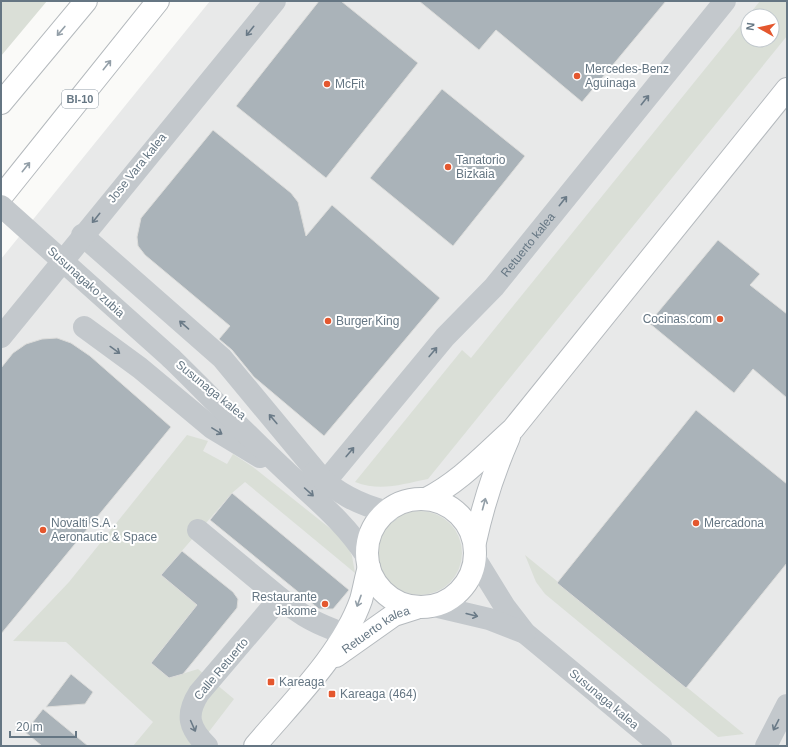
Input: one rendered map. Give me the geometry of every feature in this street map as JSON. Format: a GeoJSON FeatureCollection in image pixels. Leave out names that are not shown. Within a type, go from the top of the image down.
{"type":"FeatureCollection","features":[{"type":"Feature","properties":{"kind":"main road"},"geometry":{"type":"LineString","coordinates":[[1,103],[86,1]]}},
{"type":"Feature","properties":{"kind":"main road","name":"BI-10"},"geometry":{"type":"LineString","coordinates":[[1,197],[158,1]]}},
{"type":"Feature","properties":{"kind":"main road"},"geometry":{"type":"LineString","coordinates":[[426,499],[441,491],[459,478],[513,429],[787,89]]}},
{"type":"Feature","properties":{"kind":"main road"},"geometry":{"type":"LineString","coordinates":[[475,551],[469,527],[458,513],[442,502],[426,499],[407,500],[396,505],[379,519],[370,537],[368,562],[377,584],[386,594],[398,602],[425,607],[451,599],[462,590],[471,575],[484,501],[498,462],[513,429]]}},
{"type":"Feature","properties":{"kind":"main road","name":"Retuerto kalea"},"geometry":{"type":"LineString","coordinates":[[254,746],[320,669],[345,634],[361,600],[368,562]]}},
{"type":"Feature","properties":{"kind":"main road","name":"Retuerto kalea"},"geometry":{"type":"LineString","coordinates":[[320,669],[356,641],[394,615],[425,607]]}},
{"type":"Feature","properties":{"kind":"street","name":"Jose Vara kalea"},"geometry":{"type":"LineString","coordinates":[[2,336],[82,235],[275,1]]}},
{"type":"Feature","properties":{"kind":"street","name":"Retuerto kalea"},"geometry":{"type":"LineString","coordinates":[[325,482],[445,337],[494,287],[725,1]]}},
{"type":"Feature","properties":{"kind":"street","name":"Susunagako zubia"},"geometry":{"type":"LineString","coordinates":[[1,206],[171,358]]}},
{"type":"Feature","properties":{"kind":"street","name":"Susunaga kalea"},"geometry":{"type":"LineString","coordinates":[[82,235],[222,358],[325,482]]}},
{"type":"Feature","properties":{"kind":"street","name":"Susunaga kalea"},"geometry":{"type":"LineString","coordinates":[[84,327],[140,368],[212,428],[290,475]]}},
{"type":"Feature","properties":{"kind":"street","name":"Susunaga kalea"},"geometry":{"type":"LineString","coordinates":[[171,358],[325,482],[360,504],[388,512]]}},
{"type":"Feature","properties":{"kind":"street","name":"Susunaga kalea"},"geometry":{"type":"LineString","coordinates":[[171,358],[290,475],[329,511],[359,544],[368,562]]}},
{"type":"Feature","properties":{"kind":"street"},"geometry":{"type":"LineString","coordinates":[[198,530],[300,615],[318,625],[345,634]]}},
{"type":"Feature","properties":{"kind":"street"},"geometry":{"type":"LineString","coordinates":[[475,551],[505,607],[525,633]]}},
{"type":"Feature","properties":{"kind":"street","name":"Calle Retuerto"},"geometry":{"type":"LineString","coordinates":[[207,746],[200,739],[193,727],[190,718],[191,705],[199,693],[280,598]]}},
{"type":"Feature","properties":{"kind":"street"},"geometry":{"type":"LineString","coordinates":[[425,607],[489,619],[525,633]]}},
{"type":"Feature","properties":{"kind":"street","name":"Susunaga kalea"},"geometry":{"type":"LineString","coordinates":[[525,633],[661,746]]}},
{"type":"Feature","properties":{"kind":"street"},"geometry":{"type":"LineString","coordinates":[[766,746],[787,705]]}},
{"type":"Feature","properties":{"kind":"shaded area"},"geometry":{"type":"Polygon","coordinates":[[[1,1],[47,1],[1,56],[1,1]]]}},
{"type":"Feature","properties":{"kind":"shaded area"},"geometry":{"type":"Polygon","coordinates":[[[210,1],[787,1],[787,746],[1,746],[1,259],[210,1]]]}},
{"type":"Feature","properties":{"kind":"shaded area"},"geometry":{"type":"Polygon","coordinates":[[[760,1],[787,1],[787,36],[780,45],[780,8],[754,8],[760,1]]]}},
{"type":"Feature","properties":{"kind":"shaded area"},"geometry":{"type":"Polygon","coordinates":[[[740,26],[740,48],[777,48],[428,479],[383,487],[355,482],[462,350],[471,358],[740,26]]]}},
{"type":"Feature","properties":{"kind":"shaded area"},"geometry":{"type":"Polygon","coordinates":[[[187,435],[208,441],[203,451],[227,464],[233,454],[253,467],[346,541],[352,556],[355,573],[245,482],[232,493],[161,575],[197,605],[151,663],[169,678],[198,669],[234,699],[198,746],[133,746],[153,722],[66,642],[13,641],[69,582],[187,435]]]}},
{"type":"Feature","properties":{"kind":"shaded area"},"geometry":{"type":"Polygon","coordinates":[[[420,511],[428,512],[443,518],[455,530],[461,545],[461,561],[455,576],[443,588],[428,594],[420,595],[412,594],[397,588],[385,576],[379,561],[378,553],[379,545],[385,530],[397,518],[412,512],[420,511]]]}},
{"type":"Feature","properties":{"kind":"shaded area"},"geometry":{"type":"Polygon","coordinates":[[[525,555],[744,734],[718,737],[545,594],[536,582],[525,555]]]}},
{"type":"Feature","properties":{"kind":"building","name":"McFit"},"geometry":{"type":"Polygon","coordinates":[[[319,1],[341,1],[418,63],[326,178],[236,106],[319,1]]]}},
{"type":"Feature","properties":{"kind":"building","name":"Mercedes-Benz Aguinaga"},"geometry":{"type":"Polygon","coordinates":[[[419,1],[666,1],[582,102],[496,30],[479,50],[419,1]]]}},
{"type":"Feature","properties":{"kind":"building","name":"Tanatorio Bizkaia"},"geometry":{"type":"Polygon","coordinates":[[[442,89],[525,156],[453,246],[370,178],[442,89]]]}},
{"type":"Feature","properties":{"kind":"building"},"geometry":{"type":"Polygon","coordinates":[[[213,130],[291,193],[298,202],[306,236],[332,205],[440,298],[324,436],[254,377],[232,350],[219,339],[230,326],[145,255],[138,246],[137,237],[141,218],[213,130]]]}},
{"type":"Feature","properties":{"kind":"building","name":"Cocinas.com"},"geometry":{"type":"Polygon","coordinates":[[[718,240],[760,274],[750,285],[787,314],[787,398],[753,369],[734,393],[649,323],[718,240]]]}},
{"type":"Feature","properties":{"kind":"building","name":"Novalti S.A . Aeronautic & Space"},"geometry":{"type":"Polygon","coordinates":[[[57,338],[71,343],[90,356],[171,427],[1,634],[1,368],[13,353],[26,344],[42,339],[57,338]]]}},
{"type":"Feature","properties":{"kind":"building","name":"Mercadona"},"geometry":{"type":"Polygon","coordinates":[[[696,410],[787,484],[787,563],[686,688],[557,583],[696,410]]]}},
{"type":"Feature","properties":{"kind":"building"},"geometry":{"type":"Polygon","coordinates":[[[232,493],[349,590],[333,609],[319,609],[210,520],[232,493]]]}},
{"type":"Feature","properties":{"kind":"building"},"geometry":{"type":"Polygon","coordinates":[[[182,551],[233,592],[238,599],[237,608],[183,674],[169,678],[151,663],[197,605],[161,575],[182,551]]]}},
{"type":"Feature","properties":{"kind":"building"},"geometry":{"type":"Polygon","coordinates":[[[71,674],[93,692],[85,704],[46,707],[71,674]]]}},
{"type":"Feature","properties":{"kind":"building"},"geometry":{"type":"Polygon","coordinates":[[[43,709],[88,746],[42,746],[25,732],[43,709]]]}},
{"type":"Feature","properties":{"kind":"place","name":"Mercedes-Benz Aguinaga"},"geometry":{"type":"Point","coordinates":[577,76]}},
{"type":"Feature","properties":{"kind":"place","name":"McFit"},"geometry":{"type":"Point","coordinates":[327,84]}},
{"type":"Feature","properties":{"kind":"place","name":"Tanatorio Bizkaia"},"geometry":{"type":"Point","coordinates":[448,167]}},
{"type":"Feature","properties":{"kind":"place","name":"Cocinas.com"},"geometry":{"type":"Point","coordinates":[720,319]}},
{"type":"Feature","properties":{"kind":"place","name":"Burger King"},"geometry":{"type":"Point","coordinates":[328,321]}},
{"type":"Feature","properties":{"kind":"place","name":"Mercadona"},"geometry":{"type":"Point","coordinates":[696,523]}},
{"type":"Feature","properties":{"kind":"place","name":"Novalti S.A . Aeronautic & Space"},"geometry":{"type":"Point","coordinates":[43,530]}},
{"type":"Feature","properties":{"kind":"place","name":"Restaurante Jakome"},"geometry":{"type":"Point","coordinates":[325,604]}},
{"type":"Feature","properties":{"kind":"place","name":"Kareaga"},"geometry":{"type":"Point","coordinates":[271,682]}},
{"type":"Feature","properties":{"kind":"place","name":"Kareaga (464)"},"geometry":{"type":"Point","coordinates":[332,694]}}]}
